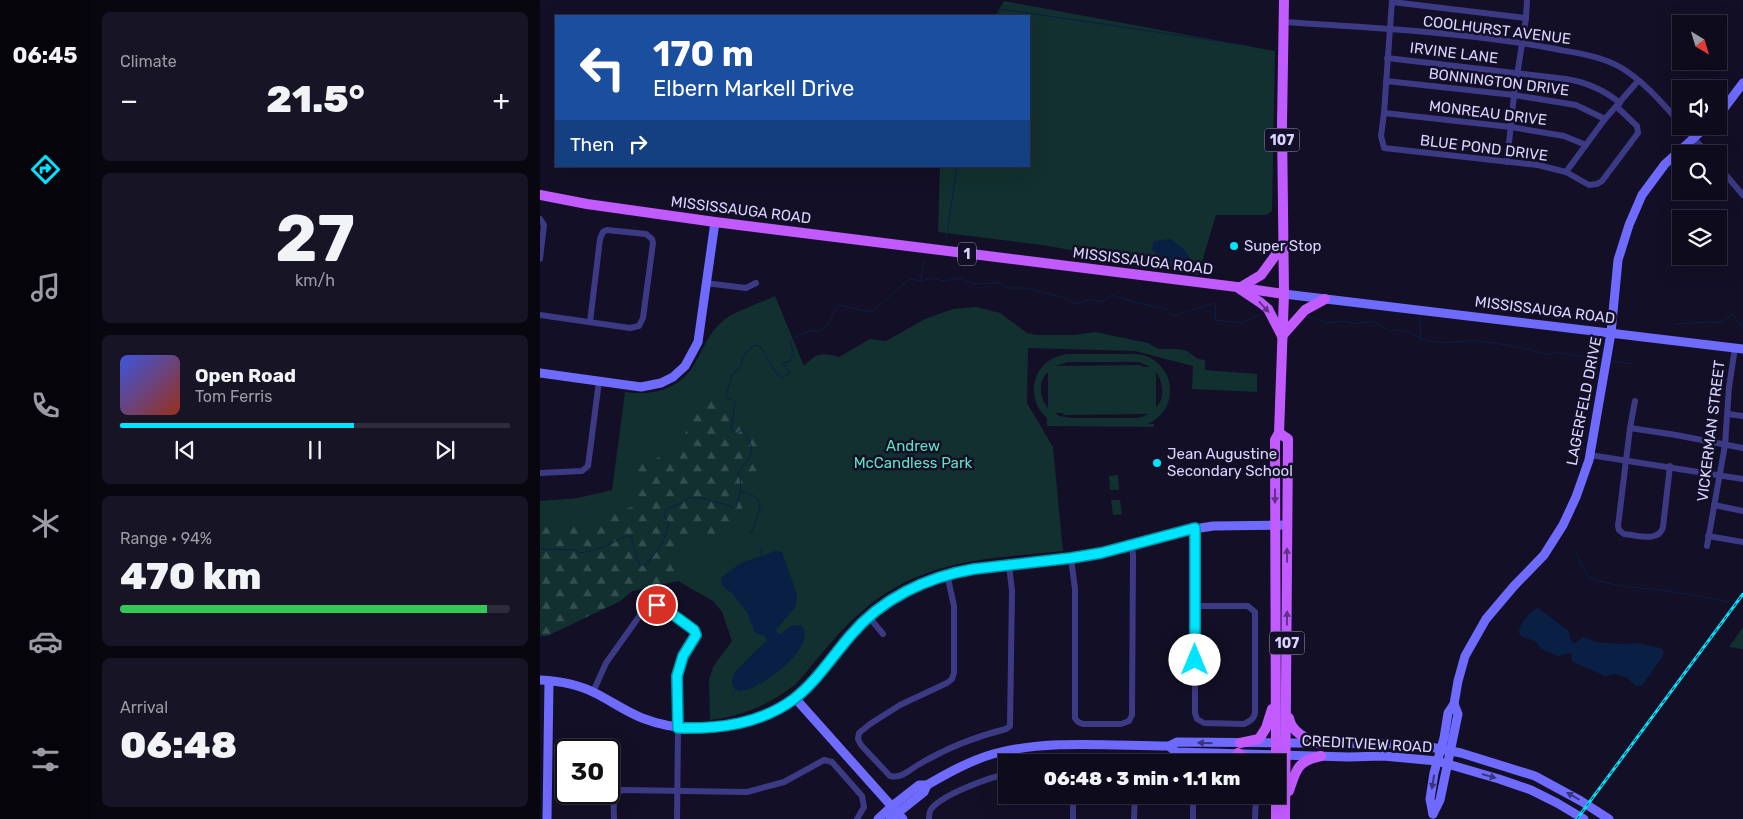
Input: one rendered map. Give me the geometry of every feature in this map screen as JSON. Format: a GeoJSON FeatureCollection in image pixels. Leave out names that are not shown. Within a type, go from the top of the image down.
{"type":"FeatureCollection","features":[{"type":"Feature","properties":{"kind":"main road","name":"107"},"geometry":{"type":"LineString","coordinates":[[1280,752],[1276,694],[1275,440],[1279,433],[1284,294],[1282,124],[1284,0]]}},
{"type":"Feature","properties":{"kind":"main road","name":"MISSISSAUGA ROAD"},"geometry":{"type":"LineString","coordinates":[[540,195],[587,204],[715,222],[1284,294]]}},
{"type":"Feature","properties":{"kind":"main road"},"geometry":{"type":"LineString","coordinates":[[1284,245],[1261,275],[1239,287],[1268,310],[1282,336],[1305,310],[1325,299]]}},
{"type":"Feature","properties":{"kind":"main road","name":"107"},"geometry":{"type":"LineString","coordinates":[[1279,433],[1288,439],[1287,702],[1280,752]]}},
{"type":"Feature","properties":{"kind":"main road"},"geometry":{"type":"LineString","coordinates":[[1242,754],[1239,748],[1260,739],[1263,734],[1276,694]]}},
{"type":"Feature","properties":{"kind":"main road"},"geometry":{"type":"LineString","coordinates":[[1287,702],[1289,722],[1296,732],[1305,738],[1321,744]]}},
{"type":"Feature","properties":{"kind":"main road"},"geometry":{"type":"LineString","coordinates":[[1286,800],[1300,764],[1304,760],[1321,756]]}},
{"type":"Feature","properties":{"kind":"main road"},"geometry":{"type":"LineString","coordinates":[[1276,804],[1276,819]]}},
{"type":"Feature","properties":{"kind":"main road","name":"107"},"geometry":{"type":"LineString","coordinates":[[1286,804],[1286,819]]}},
{"type":"Feature","properties":{"kind":"street"},"geometry":{"type":"LineString","coordinates":[[1507,162],[1527,0]]}},
{"type":"Feature","properties":{"kind":"street"},"geometry":{"type":"LineString","coordinates":[[1392,1],[1526,18]]}},
{"type":"Feature","properties":{"kind":"street","name":"BLUE POND DRIVE"},"geometry":{"type":"LineString","coordinates":[[1392,1],[1381,136],[1384,148],[1538,165],[1566,172],[1589,185],[1597,184],[1638,133],[1637,126],[1619,105]]}},
{"type":"Feature","properties":{"kind":"street","name":"COOLHURST AVENUE"},"geometry":{"type":"LineString","coordinates":[[1285,22],[1389,29],[1522,43],[1596,58],[1620,67],[1657,97],[1672,114]]}},
{"type":"Feature","properties":{"kind":"street","name":"IRVINE LANE"},"geometry":{"type":"LineString","coordinates":[[1387,58],[1580,81],[1610,94],[1619,105]]}},
{"type":"Feature","properties":{"kind":"street","name":"BONNINGTON DRIVE"},"geometry":{"type":"LineString","coordinates":[[1386,81],[1514,95],[1576,105],[1605,119]]}},
{"type":"Feature","properties":{"kind":"street"},"geometry":{"type":"LineString","coordinates":[[1566,172],[1605,119],[1638,81]]}},
{"type":"Feature","properties":{"kind":"street"},"geometry":{"type":"LineString","coordinates":[[1727,104],[1743,83]]}},
{"type":"Feature","properties":{"kind":"street","name":"MONREAU DRIVE"},"geometry":{"type":"LineString","coordinates":[[1384,113],[1510,127],[1564,136],[1586,145]]}},
{"type":"Feature","properties":{"kind":"street","name":"COOLHURST AVENUE"},"geometry":{"type":"LineString","coordinates":[[1691,135],[1700,145]]}},
{"type":"Feature","properties":{"kind":"street","name":"LAGERFELD DRIVE"},"geometry":{"type":"LineString","coordinates":[[1433,817],[1430,799],[1445,751],[1448,713],[1454,704],[1464,656],[1486,619],[1544,555],[1563,525],[1576,497],[1590,455],[1611,333],[1618,260],[1629,225],[1642,195],[1665,164],[1697,135]]}},
{"type":"Feature","properties":{"kind":"street"},"geometry":{"type":"LineString","coordinates":[[1727,176],[1743,195]]}},
{"type":"Feature","properties":{"kind":"street"},"geometry":{"type":"LineString","coordinates":[[540,219],[544,225],[540,259]]}},
{"type":"Feature","properties":{"kind":"street"},"geometry":{"type":"LineString","coordinates":[[540,372],[633,386],[649,386],[666,382],[679,372],[691,358],[698,342],[715,222]]}},
{"type":"Feature","properties":{"kind":"street"},"geometry":{"type":"LineString","coordinates":[[540,315],[630,328],[635,328],[642,323],[653,243],[646,234],[607,230],[601,235],[590,322]]}},
{"type":"Feature","properties":{"kind":"street"},"geometry":{"type":"LineString","coordinates":[[705,283],[746,288],[756,283]]}},
{"type":"Feature","properties":{"kind":"street","name":"MISSISSAUGA ROAD"},"geometry":{"type":"LineString","coordinates":[[1284,294],[1739,348]]}},
{"type":"Feature","properties":{"kind":"street","name":"VICKERMAN STREET"},"geometry":{"type":"LineString","coordinates":[[1707,546],[1725,445],[1729,387],[1739,348]]}},
{"type":"Feature","properties":{"kind":"street"},"geometry":{"type":"LineString","coordinates":[[540,473],[582,471],[588,466],[599,381]]}},
{"type":"Feature","properties":{"kind":"street"},"geometry":{"type":"LineString","coordinates":[[1634,401],[1618,526],[1621,532],[1624,534],[1655,537],[1662,531],[1670,466]]}},
{"type":"Feature","properties":{"kind":"street"},"geometry":{"type":"LineString","coordinates":[[1728,414],[1743,416]]}},
{"type":"Feature","properties":{"kind":"street"},"geometry":{"type":"LineString","coordinates":[[1630,428],[1743,448]]}},
{"type":"Feature","properties":{"kind":"street"},"geometry":{"type":"LineString","coordinates":[[1590,455],[1670,466],[1743,479]]}},
{"type":"Feature","properties":{"kind":"street"},"geometry":{"type":"LineString","coordinates":[[1714,505],[1743,511]]}},
{"type":"Feature","properties":{"kind":"street"},"geometry":{"type":"LineString","coordinates":[[545,818],[544,680],[569,684],[593,692],[641,717],[678,728],[712,728],[739,724],[771,712],[795,698],[821,671],[851,634],[887,602],[907,590],[947,574],[974,569],[1071,558],[1132,546],[1195,528],[1219,525],[1287,525]]}},
{"type":"Feature","properties":{"kind":"street"},"geometry":{"type":"LineString","coordinates":[[1195,528],[1195,606],[1196,716],[1200,722],[1204,723],[1244,724],[1249,722],[1255,716],[1255,612],[1248,606],[1195,606]]}},
{"type":"Feature","properties":{"kind":"street"},"geometry":{"type":"LineString","coordinates":[[1708,536],[1743,542]]}},
{"type":"Feature","properties":{"kind":"street"},"geometry":{"type":"LineString","coordinates":[[1071,558],[1075,590],[1074,718],[1083,724],[1122,724],[1129,721],[1132,715],[1132,546]]}},
{"type":"Feature","properties":{"kind":"street"},"geometry":{"type":"LineString","coordinates":[[947,574],[954,606],[954,673],[952,679],[900,704],[859,733],[858,740],[861,745],[890,776],[900,777],[932,756],[952,746],[1006,729],[1010,726],[1012,591],[1009,565]]}},
{"type":"Feature","properties":{"kind":"street"},"geometry":{"type":"LineString","coordinates":[[593,692],[606,663],[642,612],[651,606],[660,606],[694,630],[696,635],[683,656],[677,676],[677,819]]}},
{"type":"Feature","properties":{"kind":"street"},"geometry":{"type":"LineString","coordinates":[[869,617],[883,634]]}},
{"type":"Feature","properties":{"kind":"street"},"geometry":{"type":"LineString","coordinates":[[795,698],[896,814]]}},
{"type":"Feature","properties":{"kind":"street","name":"CREDITVIEW ROAD"},"geometry":{"type":"LineString","coordinates":[[1280,752],[1321,744],[1400,744],[1445,751],[1481,759],[1535,776],[1575,797],[1609,819]]}},
{"type":"Feature","properties":{"kind":"street"},"geometry":{"type":"LineString","coordinates":[[878,819],[896,814],[919,786],[927,785],[976,760],[1024,748],[1075,745],[1169,746],[1176,752],[1239,748],[1280,752]]}},
{"type":"Feature","properties":{"kind":"street","name":"CREDITVIEW ROAD"},"geometry":{"type":"LineString","coordinates":[[1280,752],[1321,756],[1383,756],[1442,762],[1531,790],[1584,819]]}},
{"type":"Feature","properties":{"kind":"street"},"geometry":{"type":"LineString","coordinates":[[614,819],[614,798],[622,790],[742,792],[761,789],[793,778],[828,760],[832,762],[862,796],[864,808],[856,819]]}},
{"type":"Feature","properties":{"kind":"street"},"geometry":{"type":"LineString","coordinates":[[929,819],[929,813],[933,807],[953,794],[979,782],[998,776]]}},
{"type":"Feature","properties":{"kind":"street"},"geometry":{"type":"LineString","coordinates":[[1073,804],[1073,819]]}},
{"type":"Feature","properties":{"kind":"street"},"geometry":{"type":"LineString","coordinates":[[1134,819],[1135,804]]}},
{"type":"Feature","properties":{"kind":"street"},"geometry":{"type":"LineString","coordinates":[[1193,804],[1193,819]]}},
{"type":"Feature","properties":{"kind":"street"},"geometry":{"type":"LineString","coordinates":[[1255,819],[1256,804]]}},
{"type":"Feature","properties":{"kind":"green space"},"geometry":{"type":"Polygon","coordinates":[[[1004,1],[1275,51],[1272,211],[1266,215],[1216,215],[1198,275],[1049,246],[938,232],[940,167],[1030,167],[1030,15],[996,15],[1004,1]]]}},
{"type":"Feature","properties":{"kind":"green space","name":"Andrew McCandless Park"},"geometry":{"type":"Polygon","coordinates":[[[775,296],[804,366],[812,358],[823,354],[839,357],[870,339],[886,341],[925,319],[953,309],[977,307],[1000,313],[1027,333],[1037,335],[1075,335],[1095,332],[1148,343],[1159,349],[1187,351],[1198,359],[1205,360],[1205,370],[1257,374],[1257,392],[1192,389],[1193,366],[1135,351],[1028,348],[1027,403],[1053,447],[1063,551],[981,560],[931,572],[907,582],[883,595],[851,621],[796,684],[776,698],[756,708],[734,716],[710,720],[709,680],[713,667],[732,641],[722,612],[713,601],[678,581],[632,591],[620,601],[547,636],[540,636],[540,501],[578,498],[612,490],[625,392],[646,393],[674,385],[689,372],[710,335],[718,325],[740,311],[775,296]]]}},
{"type":"Feature","properties":{"kind":"green space"},"geometry":{"type":"Polygon","coordinates":[[[1069,354],[1140,354],[1149,357],[1160,365],[1167,375],[1170,387],[1168,404],[1160,416],[1148,424],[1154,424],[1154,427],[1047,426],[1047,418],[1039,409],[1035,399],[1034,388],[1036,378],[1041,369],[1057,356],[1069,354]],[[1068,362],[1055,366],[1141,365],[1141,367],[1150,367],[1139,362],[1068,362]],[[1048,372],[1041,384],[1041,394],[1048,408],[1048,372]],[[1156,372],[1156,408],[1161,399],[1162,390],[1161,381],[1156,372]],[[1055,413],[1070,418],[1138,418],[1149,414],[1063,415],[1063,413],[1055,413]]]}},
{"type":"Feature","properties":{"kind":"green space"},"geometry":{"type":"Polygon","coordinates":[[[713,399],[748,424],[763,451],[743,507],[721,536],[686,538],[679,558],[678,581],[632,591],[620,601],[547,636],[540,636],[540,526],[552,528],[577,525],[639,504],[635,465],[679,451],[693,411],[713,399]]]}},
{"type":"Feature","properties":{"kind":"green space"},"geometry":{"type":"Polygon","coordinates":[[[1118,475],[1119,490],[1110,490],[1109,476],[1118,475]]]}},
{"type":"Feature","properties":{"kind":"green space"},"geometry":{"type":"Polygon","coordinates":[[[1111,500],[1120,500],[1122,514],[1113,515],[1111,500]]]}},
{"type":"Feature","properties":{"kind":"green space"},"geometry":{"type":"Polygon","coordinates":[[[1743,627],[1743,649],[1729,647],[1743,627]]]}},
{"type":"Feature","properties":{"kind":"water"},"geometry":{"type":"Polygon","coordinates":[[[1170,239],[1184,250],[1190,259],[1181,264],[1170,262],[1151,249],[1154,241],[1170,239]]]}},
{"type":"Feature","properties":{"kind":"water"},"geometry":{"type":"Polygon","coordinates":[[[775,551],[782,552],[797,595],[795,607],[776,630],[779,635],[791,626],[801,625],[805,634],[796,655],[785,666],[761,684],[739,691],[734,687],[732,678],[742,664],[767,641],[765,636],[755,633],[747,612],[732,593],[722,586],[721,578],[739,564],[775,551]]]}},
{"type":"Feature","properties":{"kind":"water"},"geometry":{"type":"Polygon","coordinates":[[[1538,608],[1569,631],[1571,641],[1574,643],[1584,637],[1597,642],[1637,643],[1661,648],[1664,652],[1663,656],[1642,686],[1635,686],[1628,678],[1615,674],[1605,676],[1572,661],[1571,653],[1558,656],[1541,649],[1535,641],[1522,637],[1518,632],[1521,625],[1538,608]]]}},
{"type":"Feature","properties":{"kind":"waterway"},"geometry":{"type":"LineString","coordinates":[[998,15],[1001,9],[1251,46]]}},
{"type":"Feature","properties":{"kind":"waterway"},"geometry":{"type":"LineString","coordinates":[[946,240],[957,167]]}},
{"type":"Feature","properties":{"kind":"waterway"},"geometry":{"type":"LineString","coordinates":[[921,280],[924,261]]}},
{"type":"Feature","properties":{"kind":"waterway"},"geometry":{"type":"LineString","coordinates":[[540,549],[575,550],[581,553],[604,547],[626,536],[631,537],[640,565],[646,565],[662,544],[669,524],[665,517],[666,509],[680,504],[688,498],[702,498],[736,508],[741,485],[738,472],[750,456],[751,447],[742,430],[735,434],[731,429],[735,403],[731,398],[728,400],[726,396],[732,375],[741,365],[744,354],[755,345],[760,346],[781,378],[790,373],[783,363],[790,361],[794,355],[790,341],[804,333],[821,331],[828,324],[838,305],[871,312],[910,279],[921,281],[934,278],[943,281],[961,278],[973,284],[999,283],[1008,288],[1026,288],[1066,298],[1075,304],[1088,300],[1104,301],[1111,295],[1167,309],[1172,316],[1215,303],[1215,320],[1241,323],[1262,314]]}},
{"type":"Feature","properties":{"kind":"waterway"},"geometry":{"type":"LineString","coordinates":[[1675,324],[1719,323],[1732,314],[1743,327]]}},
{"type":"Feature","properties":{"kind":"waterway"},"geometry":{"type":"LineString","coordinates":[[1306,316],[1329,323],[1344,321],[1356,324],[1372,321],[1391,331],[1402,330],[1425,340],[1436,342],[1486,342],[1513,346],[1549,355],[1555,352],[1603,360]]}},
{"type":"Feature","properties":{"kind":"waterway"},"geometry":{"type":"LineString","coordinates":[[1420,317],[1421,339]]}},
{"type":"Feature","properties":{"kind":"waterway"},"geometry":{"type":"LineString","coordinates":[[1610,361],[1632,364]]}},
{"type":"Feature","properties":{"kind":"waterway"},"geometry":{"type":"LineString","coordinates":[[742,492],[757,498],[759,502],[759,512],[751,533]]}},
{"type":"Feature","properties":{"kind":"waterway"},"geometry":{"type":"LineString","coordinates":[[761,547],[761,555]]}},
{"type":"Feature","properties":{"kind":"waterway"},"geometry":{"type":"LineString","coordinates":[[1575,551],[1588,577],[1607,583],[1677,592],[1728,602]]}},
{"type":"Feature","properties":{"kind":"waterway"},"geometry":{"type":"LineString","coordinates":[[732,696],[736,688]]}},
{"type":"Feature","properties":{"kind":"railway"},"geometry":{"type":"LineString","coordinates":[[1577,819],[1743,594]]}},
{"type":"Feature","properties":{"kind":"place","name":"Super Stop"},"geometry":{"type":"Point","coordinates":[1234,246]}},
{"type":"Feature","properties":{"kind":"place","name":"Jean Augustine Secondary School"},"geometry":{"type":"Point","coordinates":[1157,463]}},
{"type":"Feature","properties":{"kind":"route"},"geometry":{"type":"LineString","coordinates":[[657,605],[694,630],[696,635],[683,656],[677,676],[678,728],[728,726],[750,721],[782,707],[795,698],[821,671],[851,634],[887,602],[907,590],[958,571],[1101,553],[1195,528],[1195,660]]}}]}
